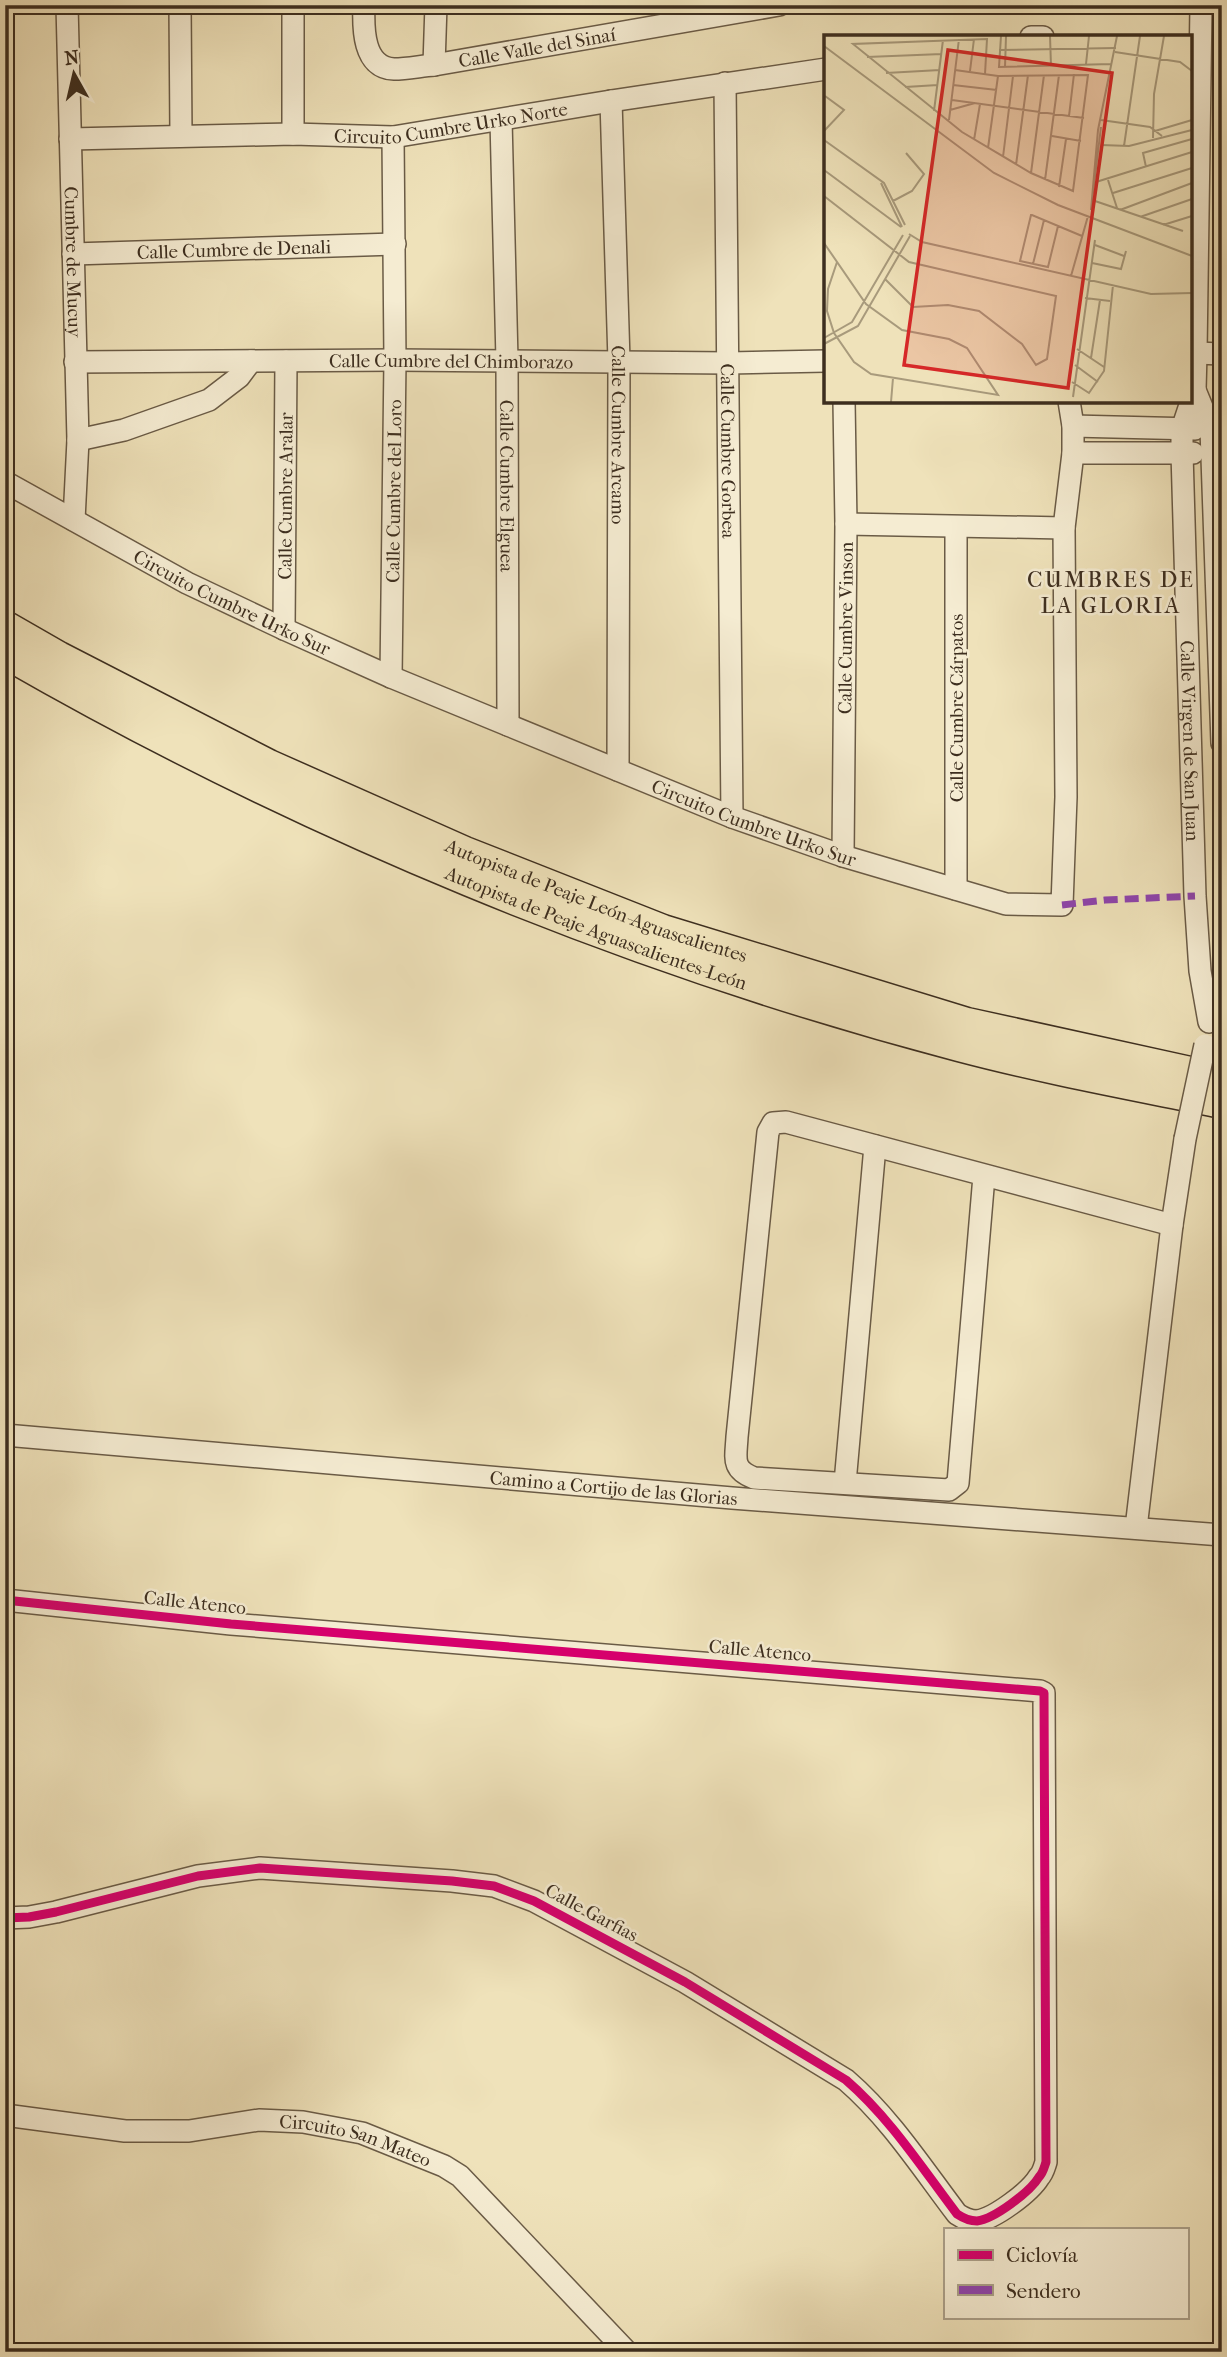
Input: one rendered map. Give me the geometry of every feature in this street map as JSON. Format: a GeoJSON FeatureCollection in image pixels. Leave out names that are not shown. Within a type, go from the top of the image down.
{"type":"FeatureCollection","features":[{"type":"Feature","properties":{"kind":"highway","name":"Autopista de Peaje León-Aguascalientes"},"geometry":{"type":"LineString","coordinates":[[5,626],[269,765],[465,852],[663,930],[967,1023],[1222,1079]]}},
{"type":"Feature","properties":{"kind":"highway","name":"Autopista de Peaje Aguascalientes-León"},"geometry":{"type":"LineString","coordinates":[[5,653],[258,788],[450,874],[652,951],[802,1000],[960,1047],[1222,1103]]}},
{"type":"Feature","properties":{"kind":"street","name":"Cumbre de Mucuy"},"geometry":{"type":"LineString","coordinates":[[67,5],[78,440],[74,520]]}},
{"type":"Feature","properties":{"kind":"street"},"geometry":{"type":"LineString","coordinates":[[180,5],[181,136]]}},
{"type":"Feature","properties":{"kind":"street"},"geometry":{"type":"LineString","coordinates":[[293,5],[293,134]]}},
{"type":"Feature","properties":{"kind":"street","name":"Calle Valle del Sinaí"},"geometry":{"type":"LineString","coordinates":[[364,5],[363,30],[366,45],[378,64],[391,69],[434,65],[773,6]]}},
{"type":"Feature","properties":{"kind":"street"},"geometry":{"type":"LineString","coordinates":[[434,65],[436,5]]}},
{"type":"Feature","properties":{"kind":"street","name":"Calle Virgen de San Juan"},"geometry":{"type":"LineString","coordinates":[[1192,399],[1195,390],[1196,353],[1201,5]]}},
{"type":"Feature","properties":{"kind":"street","name":"Circuito Cumbre Urko Norte"},"geometry":{"type":"LineString","coordinates":[[70,139],[293,134],[393,137],[824,69]]}},
{"type":"Feature","properties":{"kind":"street","name":"Calle Cumbre Gorbea"},"geometry":{"type":"LineString","coordinates":[[725,83],[732,817]]}},
{"type":"Feature","properties":{"kind":"street","name":"Calle Cumbre Arcamo"},"geometry":{"type":"LineString","coordinates":[[611,101],[619,361],[618,770]]}},
{"type":"Feature","properties":{"kind":"street","name":"Calle Cumbre Elguea"},"geometry":{"type":"LineString","coordinates":[[501,120],[507,360],[508,725]]}},
{"type":"Feature","properties":{"kind":"street","name":"Calle Cumbre del Loro"},"geometry":{"type":"LineString","coordinates":[[391,677],[396,244],[393,137]]}},
{"type":"Feature","properties":{"kind":"street","name":"Calle Cumbre de Denali"},"geometry":{"type":"LineString","coordinates":[[73,254],[396,244]]}},
{"type":"Feature","properties":{"kind":"street"},"geometry":{"type":"LineString","coordinates":[[1196,353],[1222,354]]}},
{"type":"Feature","properties":{"kind":"street"},"geometry":{"type":"LineString","coordinates":[[78,440],[124,430],[209,400],[239,377],[251,361]]}},
{"type":"Feature","properties":{"kind":"street","name":"Calle Cumbre Aralar"},"geometry":{"type":"LineString","coordinates":[[284,629],[286,361]]}},
{"type":"Feature","properties":{"kind":"street","name":"Calle Cumbre del Chimborazo"},"geometry":{"type":"LineString","coordinates":[[75,362],[824,361]]}},
{"type":"Feature","properties":{"kind":"street","name":"Calle Virgen de San Juan"},"geometry":{"type":"LineString","coordinates":[[1195,390],[1211,429],[1219,535],[1222,743]]}},
{"type":"Feature","properties":{"kind":"street","name":"Calle Cumbre Vinson"},"geometry":{"type":"LineString","coordinates":[[843,856],[846,524],[844,402]]}},
{"type":"Feature","properties":{"kind":"street","name":"Circuito Cumbre Urko Sur"},"geometry":{"type":"LineString","coordinates":[[5,482],[187,583],[284,629],[391,677],[732,817],[843,856],[1006,904],[1062,905],[1066,797],[1065,528],[1073,453],[1069,402]]}},
{"type":"Feature","properties":{"kind":"street","name":"Calle Virgen de San Juan"},"geometry":{"type":"LineString","coordinates":[[1191,402],[1182,429],[1182,453],[1195,896],[1200,971],[1209,1022]]}},
{"type":"Feature","properties":{"kind":"street"},"geometry":{"type":"LineString","coordinates":[[1073,426],[1211,429]]}},
{"type":"Feature","properties":{"kind":"street"},"geometry":{"type":"LineString","coordinates":[[1073,453],[1212,453]]}},
{"type":"Feature","properties":{"kind":"street"},"geometry":{"type":"LineString","coordinates":[[846,524],[1065,528]]}},
{"type":"Feature","properties":{"kind":"street","name":"Calle Cumbre Cárpatos"},"geometry":{"type":"LineString","coordinates":[[956,528],[956,889]]}},
{"type":"Feature","properties":{"kind":"street"},"geometry":{"type":"LineString","coordinates":[[1136,1528],[1172,1225],[1185,1139],[1209,1022],[1222,997]]}},
{"type":"Feature","properties":{"kind":"street"},"geometry":{"type":"LineString","coordinates":[[984,1176],[958,1483],[949,1490],[754,1478],[742,1473],[735,1462],[737,1437],[768,1132],[774,1123],[786,1122],[1172,1225]]}},
{"type":"Feature","properties":{"kind":"street"},"geometry":{"type":"LineString","coordinates":[[845,1483],[875,1146]]}},
{"type":"Feature","properties":{"kind":"street","name":"Camino a Cortijo de las Glorias"},"geometry":{"type":"LineString","coordinates":[[5,1435],[718,1497],[1222,1535]]}},
{"type":"Feature","properties":{"kind":"street","name":"Calle Atenco"},"geometry":{"type":"LineString","coordinates":[[5,1600],[231,1624],[1044,1693],[1046,2162]]}},
{"type":"Feature","properties":{"kind":"street","name":"Calle Garfias"},"geometry":{"type":"LineString","coordinates":[[5,1918],[56,1912],[198,1876],[260,1867],[494,1886],[534,1900],[685,1982],[846,2080],[867,2097],[957,2214],[965,2219],[975,2221],[994,2215],[1034,2184],[1046,2162]]}},
{"type":"Feature","properties":{"kind":"street","name":"Circuito San Mateo"},"geometry":{"type":"LineString","coordinates":[[5,2115],[125,2131],[189,2131],[258,2120],[303,2122],[362,2133],[444,2166],[460,2176],[627,2352]]}},
{"type":"Feature","properties":{"kind":"marked path"},"geometry":{"type":"LineString","coordinates":[[1062,905],[1195,896]]}},
{"type":"Feature","properties":{"kind":"cycle path"},"geometry":{"type":"LineString","coordinates":[[5,1600],[231,1624],[1044,1693],[1046,2162],[1042,2174],[1011,2204],[984,2219],[974,2221],[964,2218],[957,2214],[877,2110],[846,2080],[685,1982],[534,1901],[494,1886],[260,1868],[198,1876],[56,1912],[5,1918]]}},
{"type":"Feature","properties":{"kind":"district","name":"CUMBRES DE LA GLORIA"},"geometry":{"type":"Point","coordinates":[1111,592]}}]}
